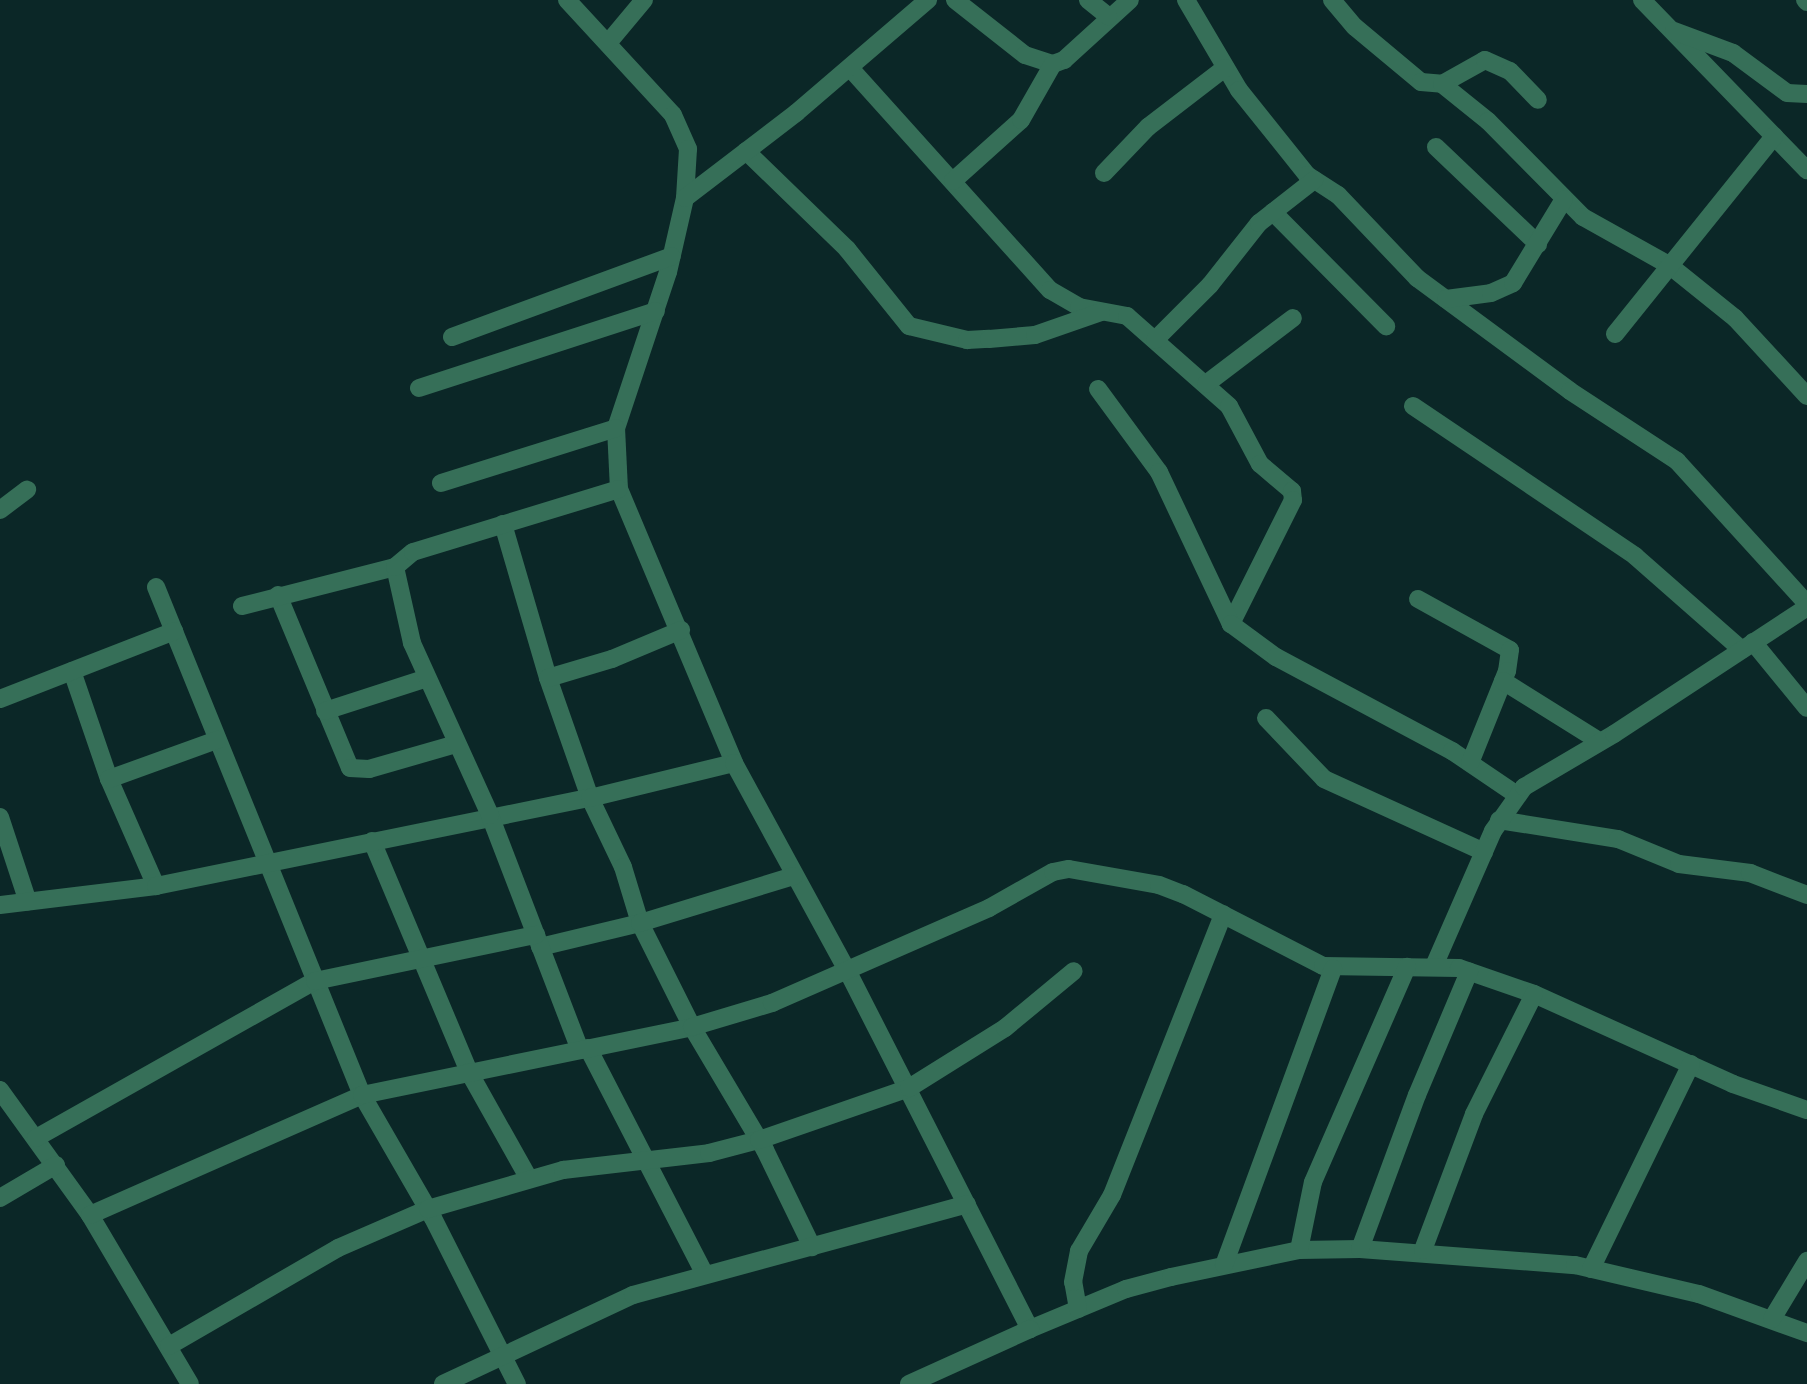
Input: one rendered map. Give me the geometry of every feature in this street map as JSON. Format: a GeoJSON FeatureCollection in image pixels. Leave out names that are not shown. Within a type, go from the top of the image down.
{"type":"FeatureCollection","features":[{"type":"Feature","properties":{"kind":"street"},"geometry":{"type":"LineString","coordinates":[[567,0],[682,129],[688,149],[685,198],[672,256],[616,428],[618,489],[681,629],[733,763],[848,971],[1030,1329]]}},
{"type":"Feature","properties":{"kind":"street"},"geometry":{"type":"LineString","coordinates":[[608,43],[643,0]]}},
{"type":"Feature","properties":{"kind":"street"},"geometry":{"type":"LineString","coordinates":[[685,198],[850,68],[928,0]]}},
{"type":"Feature","properties":{"kind":"street"},"geometry":{"type":"LineString","coordinates":[[955,0],[1025,55],[1053,64],[1064,60],[1108,16],[1130,0]]}},
{"type":"Feature","properties":{"kind":"street"},"geometry":{"type":"LineString","coordinates":[[1088,0],[1108,16]]}},
{"type":"Feature","properties":{"kind":"street"},"geometry":{"type":"LineString","coordinates":[[1186,0],[1225,68],[1314,180],[1338,195],[1418,278],[1570,391],[1676,461],[1807,606],[1517,795],[1499,820],[1434,966]]}},
{"type":"Feature","properties":{"kind":"street"},"geometry":{"type":"LineString","coordinates":[[1332,0],[1409,75],[1433,86],[1442,84],[1485,60],[1510,71],[1538,100]]}},
{"type":"Feature","properties":{"kind":"street"},"geometry":{"type":"LineString","coordinates":[[1642,0],[1807,170]]}},
{"type":"Feature","properties":{"kind":"street"},"geometry":{"type":"LineString","coordinates":[[1671,30],[1722,47],[1787,93],[1807,94]]}},
{"type":"Feature","properties":{"kind":"street"},"geometry":{"type":"LineString","coordinates":[[953,181],[1021,120],[1053,64]]}},
{"type":"Feature","properties":{"kind":"street"},"geometry":{"type":"LineString","coordinates":[[850,68],[1050,290],[1079,307],[1127,316],[1229,406],[1260,464],[1294,495],[1231,624]]}},
{"type":"Feature","properties":{"kind":"street"},"geometry":{"type":"LineString","coordinates":[[1104,173],[1148,127],[1225,68]]}},
{"type":"Feature","properties":{"kind":"street"},"geometry":{"type":"LineString","coordinates":[[1442,84],[1488,121],[1564,199],[1599,228],[1669,265],[1763,344],[1807,396]]}},
{"type":"Feature","properties":{"kind":"street"},"geometry":{"type":"LineString","coordinates":[[1615,334],[1774,136]]}},
{"type":"Feature","properties":{"kind":"street"},"geometry":{"type":"LineString","coordinates":[[1436,147],[1538,244]]}},
{"type":"Feature","properties":{"kind":"street"},"geometry":{"type":"LineString","coordinates":[[746,151],[847,249],[909,326],[967,340],[989,339],[1035,335],[1106,311]]}},
{"type":"Feature","properties":{"kind":"street"},"geometry":{"type":"LineString","coordinates":[[1155,340],[1273,212],[1314,180]]}},
{"type":"Feature","properties":{"kind":"street"},"geometry":{"type":"LineString","coordinates":[[1446,299],[1491,293],[1513,283],[1564,199]]}},
{"type":"Feature","properties":{"kind":"street"},"geometry":{"type":"LineString","coordinates":[[1273,212],[1386,326]]}},
{"type":"Feature","properties":{"kind":"street"},"geometry":{"type":"LineString","coordinates":[[452,337],[672,256]]}},
{"type":"Feature","properties":{"kind":"street"},"geometry":{"type":"LineString","coordinates":[[419,388],[656,311]]}},
{"type":"Feature","properties":{"kind":"street"},"geometry":{"type":"LineString","coordinates":[[1206,384],[1293,318]]}},
{"type":"Feature","properties":{"kind":"street"},"geometry":{"type":"LineString","coordinates":[[1098,389],[1159,472],[1231,624],[1310,678],[1470,763],[1517,795]]}},
{"type":"Feature","properties":{"kind":"street"},"geometry":{"type":"LineString","coordinates":[[1413,406],[1537,494],[1635,555],[1748,646],[1807,708]]}},
{"type":"Feature","properties":{"kind":"street"},"geometry":{"type":"LineString","coordinates":[[441,483],[616,428]]}},
{"type":"Feature","properties":{"kind":"street"},"geometry":{"type":"LineString","coordinates":[[242,606],[395,567],[413,552],[618,489]]}},
{"type":"Feature","properties":{"kind":"street"},"geometry":{"type":"LineString","coordinates":[[0,510],[27,490]]}},
{"type":"Feature","properties":{"kind":"street"},"geometry":{"type":"LineString","coordinates":[[503,524],[548,678],[590,798],[623,867],[640,923],[692,1027],[759,1140],[812,1247]]}},
{"type":"Feature","properties":{"kind":"street"},"geometry":{"type":"LineString","coordinates":[[395,567],[412,643],[490,815],[538,941],[584,1049],[649,1160],[705,1275]]}},
{"type":"Feature","properties":{"kind":"street"},"geometry":{"type":"LineString","coordinates":[[156,587],[266,864],[362,1095],[428,1209],[517,1384]]}},
{"type":"Feature","properties":{"kind":"street"},"geometry":{"type":"LineString","coordinates":[[278,595],[345,761],[358,770],[456,744]]}},
{"type":"Feature","properties":{"kind":"street"},"geometry":{"type":"LineString","coordinates":[[1418,599],[1503,642],[1511,658],[1470,763]]}},
{"type":"Feature","properties":{"kind":"street"},"geometry":{"type":"LineString","coordinates":[[548,678],[612,659],[681,629]]}},
{"type":"Feature","properties":{"kind":"street"},"geometry":{"type":"LineString","coordinates":[[0,699],[174,631]]}},
{"type":"Feature","properties":{"kind":"street"},"geometry":{"type":"LineString","coordinates":[[72,671],[109,779],[156,886]]}},
{"type":"Feature","properties":{"kind":"street"},"geometry":{"type":"LineString","coordinates":[[325,711],[427,678]]}},
{"type":"Feature","properties":{"kind":"street"},"geometry":{"type":"LineString","coordinates":[[1503,681],[1599,741]]}},
{"type":"Feature","properties":{"kind":"street"},"geometry":{"type":"LineString","coordinates":[[1266,718],[1324,779],[1484,852]]}},
{"type":"Feature","properties":{"kind":"street"},"geometry":{"type":"LineString","coordinates":[[109,779],[217,740]]}},
{"type":"Feature","properties":{"kind":"street"},"geometry":{"type":"LineString","coordinates":[[0,905],[156,886],[490,815],[590,798],[725,761],[733,763]]}},
{"type":"Feature","properties":{"kind":"street"},"geometry":{"type":"LineString","coordinates":[[0,817],[28,902]]}},
{"type":"Feature","properties":{"kind":"street"},"geometry":{"type":"LineString","coordinates":[[1499,820],[1618,839],[1679,864],[1751,873],[1807,895]]}},
{"type":"Feature","properties":{"kind":"street"},"geometry":{"type":"LineString","coordinates":[[372,841],[469,1072],[529,1179]]}},
{"type":"Feature","properties":{"kind":"street"},"geometry":{"type":"LineString","coordinates":[[90,1215],[362,1095],[692,1027],[772,1003],[989,908],[1053,872],[1069,869],[1159,884],[1333,968],[1434,966],[1469,972],[1534,994],[1691,1064],[1807,1110]]}},
{"type":"Feature","properties":{"kind":"street"},"geometry":{"type":"LineString","coordinates":[[36,1138],[315,981],[420,960],[640,923],[794,876]]}},
{"type":"Feature","properties":{"kind":"street"},"geometry":{"type":"LineString","coordinates":[[1078,1309],[1073,1283],[1079,1251],[1112,1195],[1223,914]]}},
{"type":"Feature","properties":{"kind":"street"},"geometry":{"type":"LineString","coordinates":[[1299,1250],[1312,1182],[1407,967]]}},
{"type":"Feature","properties":{"kind":"street"},"geometry":{"type":"LineString","coordinates":[[1224,1265],[1333,968]]}},
{"type":"Feature","properties":{"kind":"street"},"geometry":{"type":"LineString","coordinates":[[169,1346],[338,1248],[428,1209],[529,1179],[759,1140],[909,1088],[1005,1028],[1074,971]]}},
{"type":"Feature","properties":{"kind":"street"},"geometry":{"type":"LineString","coordinates":[[1360,1249],[1417,1095],[1469,972]]}},
{"type":"Feature","properties":{"kind":"street"},"geometry":{"type":"LineString","coordinates":[[1423,1250],[1474,1114],[1534,994]]}},
{"type":"Feature","properties":{"kind":"street"},"geometry":{"type":"LineString","coordinates":[[1591,1269],[1691,1064]]}},
{"type":"Feature","properties":{"kind":"street"},"geometry":{"type":"LineString","coordinates":[[0,1090],[57,1165],[90,1215],[190,1384]]}},
{"type":"Feature","properties":{"kind":"street"},"geometry":{"type":"LineString","coordinates":[[0,1198],[57,1165]]}},
{"type":"Feature","properties":{"kind":"street"},"geometry":{"type":"LineString","coordinates":[[443,1384],[501,1354],[633,1294],[967,1203]]}},
{"type":"Feature","properties":{"kind":"street"},"geometry":{"type":"LineString","coordinates":[[909,1384],[1126,1289],[1299,1250],[1423,1250],[1591,1269],[1699,1294],[1772,1318],[1807,1333]]}},
{"type":"Feature","properties":{"kind":"street"},"geometry":{"type":"LineString","coordinates":[[1772,1318],[1807,1261]]}}]}
